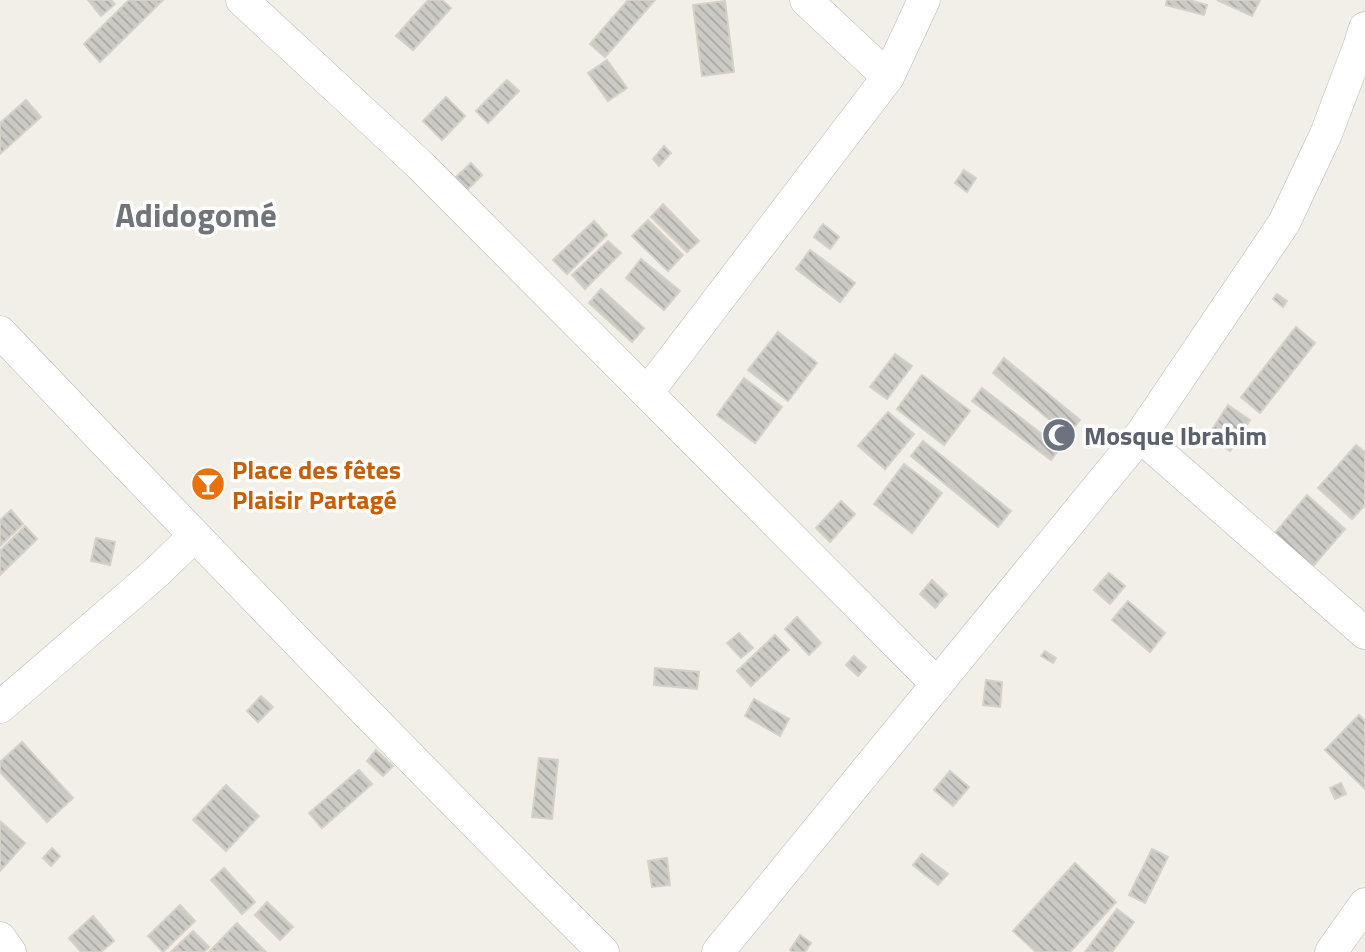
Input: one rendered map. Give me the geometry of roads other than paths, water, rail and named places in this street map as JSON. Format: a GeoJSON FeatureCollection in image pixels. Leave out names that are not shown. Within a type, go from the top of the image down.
{"type":"FeatureCollection","features":[{"type":"Feature","properties":{"kind":"street"},"geometry":{"type":"LineString","coordinates":[[242,0],[420,165],[937,684]]}},
{"type":"Feature","properties":{"kind":"street"},"geometry":{"type":"LineString","coordinates":[[806,0],[888,77]]}},
{"type":"Feature","properties":{"kind":"street"},"geometry":{"type":"LineString","coordinates":[[647,393],[888,77],[924,0]]}},
{"type":"Feature","properties":{"kind":"street"},"geometry":{"type":"LineString","coordinates":[[718,952],[1140,436],[1284,223],[1326,134],[1363,42]]}},
{"type":"Feature","properties":{"kind":"street"},"geometry":{"type":"LineString","coordinates":[[0,332],[194,536],[603,952]]}},
{"type":"Feature","properties":{"kind":"street"},"geometry":{"type":"LineString","coordinates":[[1140,436],[1365,633]]}},
{"type":"Feature","properties":{"kind":"street"},"geometry":{"type":"LineString","coordinates":[[0,707],[156,573],[194,536]]}},
{"type":"Feature","properties":{"kind":"street"},"geometry":{"type":"LineString","coordinates":[[1331,952],[1365,904]]}},
{"type":"Feature","properties":{"kind":"street"},"geometry":{"type":"LineString","coordinates":[[0,938],[10,952]]}},
{"type":"Feature","properties":{"kind":"place","name":"Mosque Ibrahim"},"geometry":{"type":"Point","coordinates":[1059,435]}},
{"type":"Feature","properties":{"kind":"place","name":"Place des fêtes Plaisir Partagé"},"geometry":{"type":"Point","coordinates":[208,484]}},
{"type":"Feature","properties":{"kind":"district","name":"Adidogomé"},"geometry":{"type":"Point","coordinates":[196,215]}}]}
